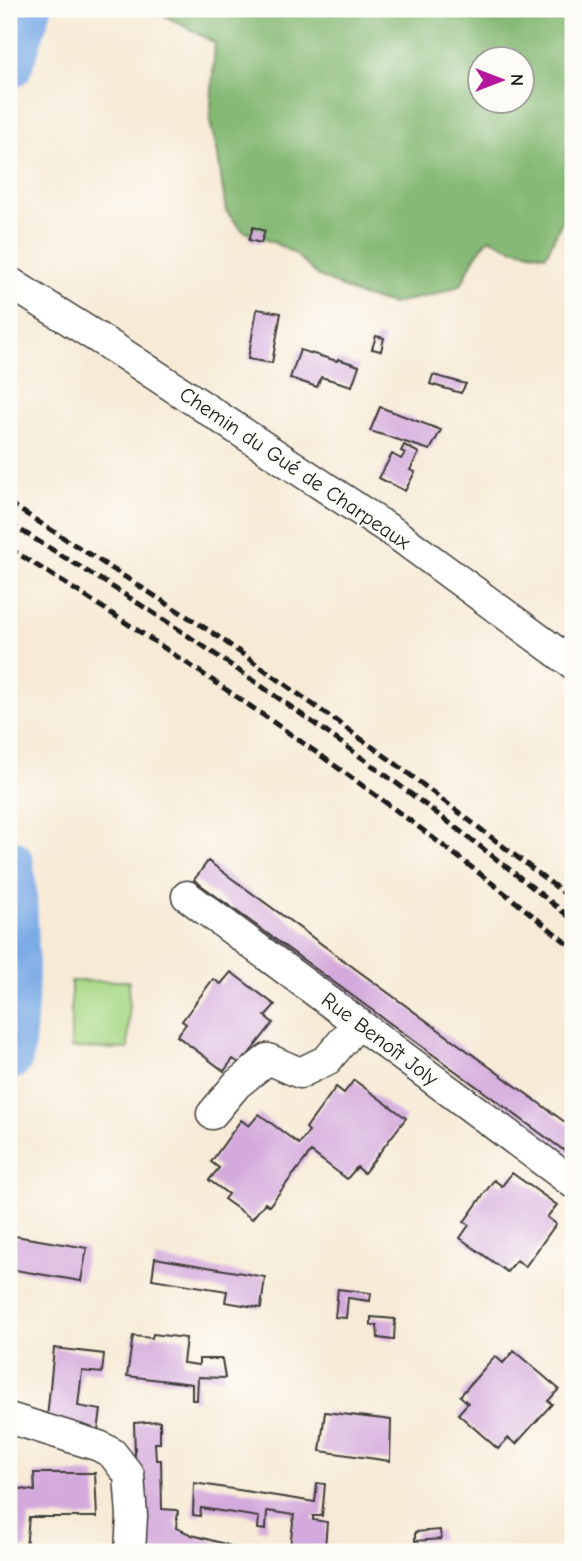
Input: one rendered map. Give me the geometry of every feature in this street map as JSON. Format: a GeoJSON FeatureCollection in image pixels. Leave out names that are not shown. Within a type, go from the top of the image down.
{"type":"FeatureCollection","features":[{"type":"Feature","properties":{"kind":"street","name":"Chemin du Gué de Charpeaux"},"geometry":{"type":"LineString","coordinates":[[9,282],[396,534],[573,664]]}},
{"type":"Feature","properties":{"kind":"street","name":"Rue Benoît Joly"},"geometry":{"type":"LineString","coordinates":[[187,896],[573,1183]]}},
{"type":"Feature","properties":{"kind":"street"},"geometry":{"type":"LineString","coordinates":[[212,1114],[237,1084],[268,1059],[300,1073],[327,1060],[358,1023]]}},
{"type":"Feature","properties":{"kind":"street"},"geometry":{"type":"LineString","coordinates":[[9,1418],[99,1446],[112,1453],[129,1475],[132,1516],[130,1552]]}},
{"type":"Feature","properties":{"kind":"green space"},"geometry":{"type":"Polygon","coordinates":[[[153,9],[573,9],[573,143],[565,154],[571,177],[572,200],[546,255],[511,248],[489,238],[474,258],[461,285],[436,294],[392,304],[358,295],[317,275],[294,253],[243,231],[226,211],[217,149],[210,122],[215,43],[153,9]]]}},
{"type":"Feature","properties":{"kind":"green space"},"geometry":{"type":"Polygon","coordinates":[[[71,981],[129,981],[128,1049],[71,1048],[71,981]]]}},
{"type":"Feature","properties":{"kind":"building"},"geometry":{"type":"Polygon","coordinates":[[[253,227],[265,231],[261,243],[249,240],[253,227]]]}},
{"type":"Feature","properties":{"kind":"building"},"geometry":{"type":"Polygon","coordinates":[[[257,309],[281,313],[272,363],[248,359],[257,309]]]}},
{"type":"Feature","properties":{"kind":"building"},"geometry":{"type":"Polygon","coordinates":[[[376,336],[384,338],[381,351],[372,349],[376,336]]]}},
{"type":"Feature","properties":{"kind":"building"},"geometry":{"type":"Polygon","coordinates":[[[300,350],[359,366],[352,386],[321,377],[317,387],[290,378],[300,350]]]}},
{"type":"Feature","properties":{"kind":"building"},"geometry":{"type":"Polygon","coordinates":[[[433,375],[466,384],[461,393],[430,384],[433,375]]]}},
{"type":"Feature","properties":{"kind":"building"},"geometry":{"type":"Polygon","coordinates":[[[380,407],[441,430],[430,450],[370,431],[380,407]]]}},
{"type":"Feature","properties":{"kind":"building"},"geometry":{"type":"Polygon","coordinates":[[[404,445],[419,453],[410,470],[415,472],[405,491],[379,478],[392,454],[401,459],[405,453],[401,451],[404,445]]]}},
{"type":"Feature","properties":{"kind":"building"},"geometry":{"type":"Polygon","coordinates":[[[208,861],[573,1128],[573,1157],[194,880],[208,861]]]}},
{"type":"Feature","properties":{"kind":"building"},"geometry":{"type":"Polygon","coordinates":[[[231,972],[275,1005],[265,1016],[273,1023],[241,1064],[233,1059],[224,1071],[177,1036],[186,1024],[182,1021],[213,979],[221,984],[231,972]]]}},
{"type":"Feature","properties":{"kind":"building"},"geometry":{"type":"Polygon","coordinates":[[[354,1080],[406,1118],[364,1173],[357,1167],[347,1179],[311,1152],[269,1206],[265,1203],[252,1219],[224,1199],[228,1194],[209,1180],[219,1168],[211,1162],[241,1120],[249,1126],[259,1114],[299,1144],[309,1131],[306,1128],[336,1087],[344,1093],[354,1080]]]}},
{"type":"Feature","properties":{"kind":"building"},"geometry":{"type":"Polygon","coordinates":[[[512,1173],[557,1205],[547,1217],[556,1224],[525,1267],[517,1260],[507,1272],[460,1238],[469,1225],[464,1222],[494,1180],[502,1186],[512,1173]]]}},
{"type":"Feature","properties":{"kind":"building"},"geometry":{"type":"Polygon","coordinates":[[[9,1235],[87,1248],[81,1281],[9,1269],[9,1235]]]}},
{"type":"Feature","properties":{"kind":"building"},"geometry":{"type":"Polygon","coordinates":[[[155,1258],[265,1277],[261,1308],[225,1302],[227,1291],[152,1279],[155,1258]]]}},
{"type":"Feature","properties":{"kind":"building"},"geometry":{"type":"Polygon","coordinates":[[[338,1289],[371,1293],[370,1301],[348,1298],[346,1318],[335,1317],[338,1289]]]}},
{"type":"Feature","properties":{"kind":"building"},"geometry":{"type":"Polygon","coordinates":[[[371,1317],[395,1319],[394,1340],[378,1338],[377,1325],[371,1325],[371,1317]]]}},
{"type":"Feature","properties":{"kind":"building"},"geometry":{"type":"Polygon","coordinates":[[[153,1334],[186,1338],[183,1363],[199,1365],[199,1359],[222,1359],[225,1378],[198,1377],[197,1400],[192,1400],[192,1384],[127,1376],[133,1336],[152,1338],[153,1334]]]}},
{"type":"Feature","properties":{"kind":"building"},"geometry":{"type":"Polygon","coordinates":[[[54,1348],[104,1354],[102,1373],[82,1371],[78,1406],[101,1410],[98,1431],[47,1418],[54,1348]]]}},
{"type":"Feature","properties":{"kind":"building"},"geometry":{"type":"Polygon","coordinates":[[[514,1351],[559,1389],[548,1401],[552,1404],[516,1444],[508,1438],[498,1449],[458,1414],[468,1403],[460,1396],[495,1356],[503,1363],[514,1351]]]}},
{"type":"Feature","properties":{"kind":"building"},"geometry":{"type":"Polygon","coordinates":[[[325,1412],[391,1420],[390,1461],[320,1451],[325,1412]]]}},
{"type":"Feature","properties":{"kind":"building"},"geometry":{"type":"Polygon","coordinates":[[[160,1421],[160,1443],[155,1443],[156,1460],[161,1460],[162,1509],[178,1511],[176,1528],[245,1552],[148,1552],[138,1548],[134,1423],[160,1421]]]}},
{"type":"Feature","properties":{"kind":"building"},"geometry":{"type":"Polygon","coordinates":[[[34,1473],[95,1473],[97,1517],[29,1517],[26,1548],[9,1548],[9,1487],[35,1491],[34,1473]]]}},
{"type":"Feature","properties":{"kind":"building"},"geometry":{"type":"Polygon","coordinates":[[[194,1483],[315,1502],[317,1483],[325,1484],[322,1516],[313,1516],[313,1520],[327,1522],[325,1548],[310,1547],[310,1550],[315,1552],[295,1552],[295,1547],[290,1547],[294,1515],[267,1511],[266,1530],[258,1529],[259,1517],[201,1508],[200,1516],[193,1515],[194,1483]]]}},
{"type":"Feature","properties":{"kind":"building"},"geometry":{"type":"Polygon","coordinates":[[[440,1530],[441,1539],[415,1541],[415,1532],[440,1530]]]}},
{"type":"Feature","properties":{"kind":"waterway"},"geometry":{"type":"LineString","coordinates":[[9,64],[27,9]]}},
{"type":"Feature","properties":{"kind":"waterway"},"geometry":{"type":"LineString","coordinates":[[9,863],[13,899],[14,965],[9,1056]]}},
{"type":"Feature","properties":{"kind":"railway"},"geometry":{"type":"LineString","coordinates":[[9,503],[213,633],[392,761],[573,900]]}},
{"type":"Feature","properties":{"kind":"railway"},"geometry":{"type":"LineString","coordinates":[[9,523],[158,616],[300,713],[438,814],[573,920]]}},
{"type":"Feature","properties":{"kind":"railway"},"geometry":{"type":"LineString","coordinates":[[9,548],[154,641],[368,789],[573,948]]}}]}
